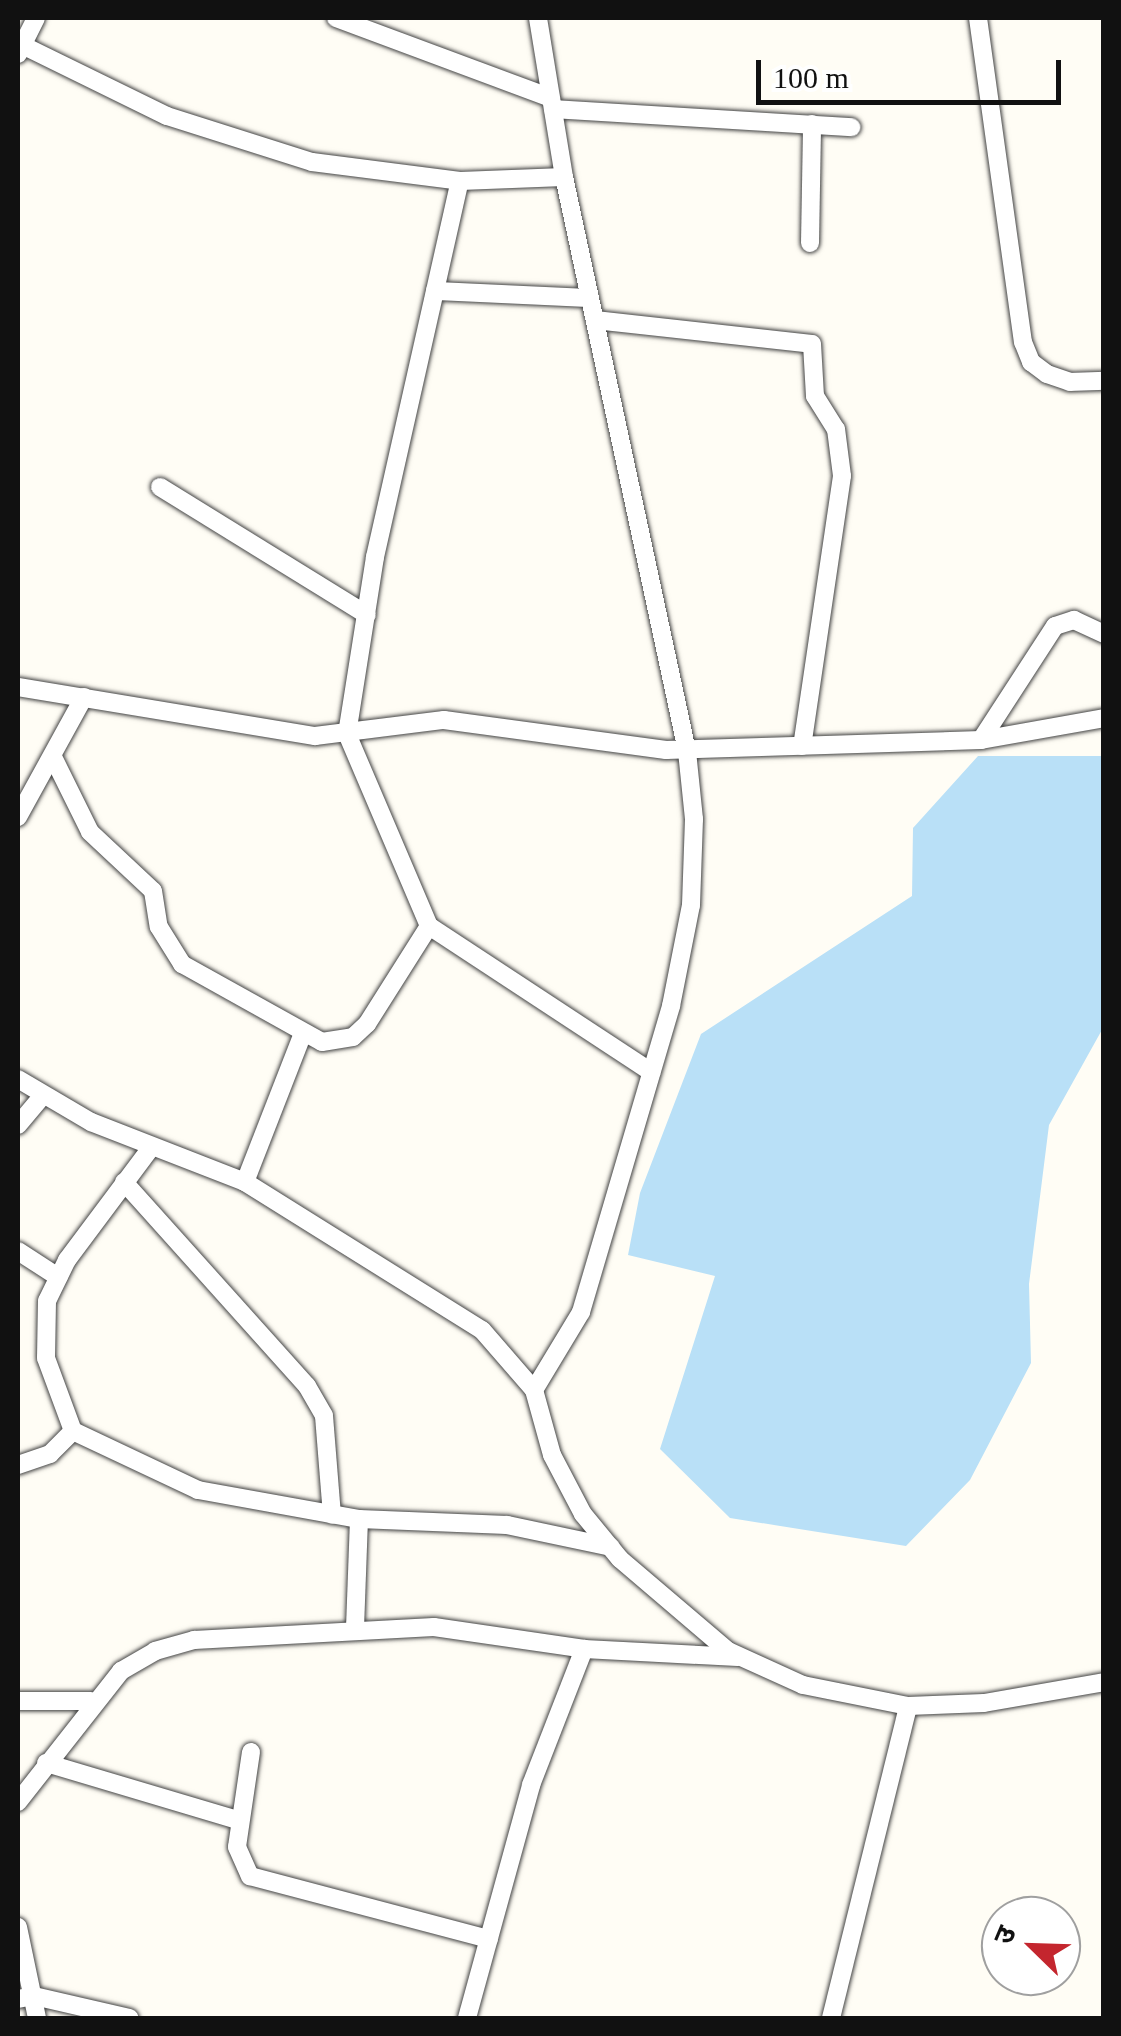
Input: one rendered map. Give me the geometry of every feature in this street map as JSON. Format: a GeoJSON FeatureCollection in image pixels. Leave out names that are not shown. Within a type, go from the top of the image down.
{"type":"FeatureCollection","features":[{"type":"Feature","properties":{"kind":"street"},"geometry":{"type":"LineString","coordinates":[[36,18],[20,50],[217,136],[312,162],[460,182],[564,177]]}},
{"type":"Feature","properties":{"kind":"street"},"geometry":{"type":"LineString","coordinates":[[336,18],[552,104],[851,127]]}},
{"type":"Feature","properties":{"kind":"street"},"geometry":{"type":"LineString","coordinates":[[534,1390],[581,1312],[651,1072],[691,904],[687,750],[564,177],[538,18]]}},
{"type":"Feature","properties":{"kind":"street"},"geometry":{"type":"LineString","coordinates":[[978,18],[1024,342],[1031,362],[1047,374],[1070,382],[1104,381]]}},
{"type":"Feature","properties":{"kind":"street"},"geometry":{"type":"LineString","coordinates":[[810,243],[812,124]]}},
{"type":"Feature","properties":{"kind":"street"},"geometry":{"type":"LineString","coordinates":[[460,182],[367,615],[347,734],[429,926],[651,1072]]}},
{"type":"Feature","properties":{"kind":"street"},"geometry":{"type":"LineString","coordinates":[[435,291],[590,298]]}},
{"type":"Feature","properties":{"kind":"street"},"geometry":{"type":"LineString","coordinates":[[595,320],[800,338],[812,344],[815,396],[838,437],[842,476],[802,746]]}},
{"type":"Feature","properties":{"kind":"street"},"geometry":{"type":"LineString","coordinates":[[160,487],[367,615]]}},
{"type":"Feature","properties":{"kind":"street"},"geometry":{"type":"LineString","coordinates":[[981,740],[1055,626],[1074,620],[1104,634]]}},
{"type":"Feature","properties":{"kind":"street"},"geometry":{"type":"LineString","coordinates":[[18,686],[315,736],[444,720],[687,750],[981,740],[1104,718]]}},
{"type":"Feature","properties":{"kind":"street"},"geometry":{"type":"LineString","coordinates":[[18,818],[84,697]]}},
{"type":"Feature","properties":{"kind":"street"},"geometry":{"type":"LineString","coordinates":[[54,758],[90,832],[153,891],[159,927],[182,964],[302,1036],[322,1042],[353,1036],[429,926]]}},
{"type":"Feature","properties":{"kind":"street"},"geometry":{"type":"LineString","coordinates":[[244,1182],[302,1036]]}},
{"type":"Feature","properties":{"kind":"street"},"geometry":{"type":"LineString","coordinates":[[18,1079],[40,1098],[150,1149],[244,1182],[482,1330],[534,1390],[564,1484],[611,1547],[741,1657],[803,1685],[908,1706],[984,1703],[1104,1682]]}},
{"type":"Feature","properties":{"kind":"street"},"geometry":{"type":"LineString","coordinates":[[18,1125],[40,1098]]}},
{"type":"Feature","properties":{"kind":"street"},"geometry":{"type":"LineString","coordinates":[[150,1149],[58,1277],[42,1333],[73,1431],[198,1490],[359,1520],[507,1525],[611,1547]]}},
{"type":"Feature","properties":{"kind":"street"},"geometry":{"type":"LineString","coordinates":[[124,1182],[307,1386],[324,1416],[332,1515]]}},
{"type":"Feature","properties":{"kind":"street"},"geometry":{"type":"LineString","coordinates":[[18,1251],[58,1277]]}},
{"type":"Feature","properties":{"kind":"street"},"geometry":{"type":"LineString","coordinates":[[18,1465],[50,1454],[73,1431]]}},
{"type":"Feature","properties":{"kind":"street"},"geometry":{"type":"LineString","coordinates":[[355,1628],[359,1520]]}},
{"type":"Feature","properties":{"kind":"street"},"geometry":{"type":"LineString","coordinates":[[18,1802],[91,1701],[138,1659],[174,1644],[355,1628],[434,1627],[584,1649],[741,1657]]}},
{"type":"Feature","properties":{"kind":"street"},"geometry":{"type":"LineString","coordinates":[[467,2018],[531,1785],[584,1649]]}},
{"type":"Feature","properties":{"kind":"street"},"geometry":{"type":"LineString","coordinates":[[18,1701],[91,1701]]}},
{"type":"Feature","properties":{"kind":"street"},"geometry":{"type":"LineString","coordinates":[[831,2018],[908,1706]]}},
{"type":"Feature","properties":{"kind":"street"},"geometry":{"type":"LineString","coordinates":[[250,1752],[240,1821],[241,1869],[266,1884],[489,1940]]}},
{"type":"Feature","properties":{"kind":"street"},"geometry":{"type":"LineString","coordinates":[[46,1763],[240,1821]]}},
{"type":"Feature","properties":{"kind":"street"},"geometry":{"type":"LineString","coordinates":[[18,1927],[26,1998],[37,2018]]}},
{"type":"Feature","properties":{"kind":"street"},"geometry":{"type":"LineString","coordinates":[[26,1998],[130,2018]]}},
{"type":"Feature","properties":{"kind":"water"},"geometry":{"type":"Polygon","coordinates":[[[978,756],[1103,756],[1103,1028],[1049,1125],[1029,1284],[1031,1363],[970,1480],[906,1546],[730,1518],[660,1449],[715,1276],[628,1255],[640,1193],[701,1034],[912,896],[913,828],[978,756]]]}}]}
